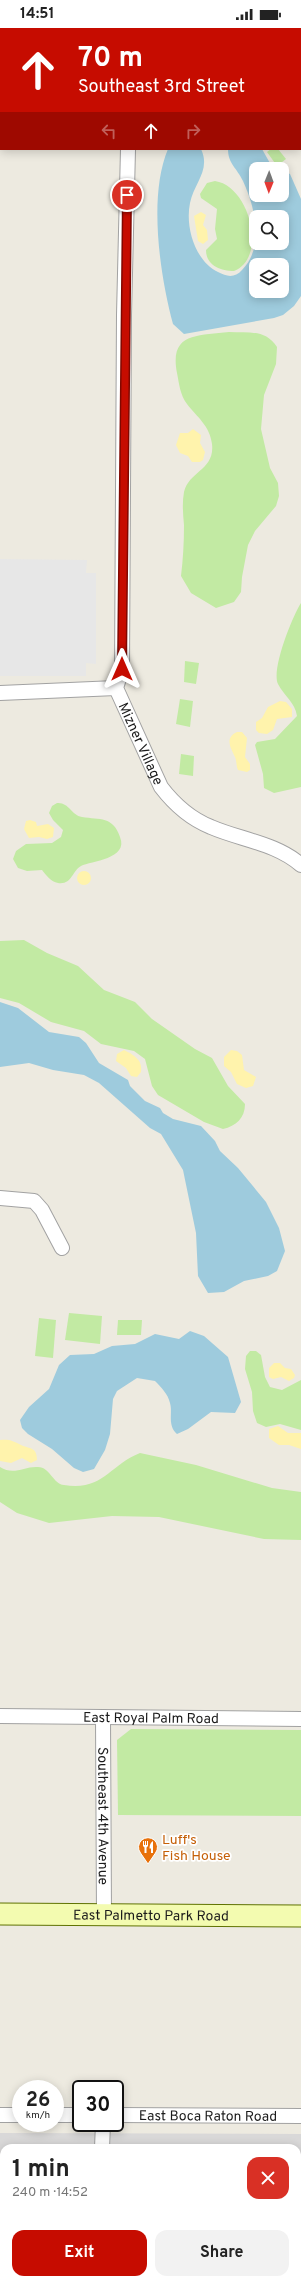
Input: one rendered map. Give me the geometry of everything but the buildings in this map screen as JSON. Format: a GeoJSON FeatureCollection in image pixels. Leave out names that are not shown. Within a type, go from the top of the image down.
{"type":"FeatureCollection","features":[{"type":"Feature","properties":{"kind":"main road","name":"East Palmetto Park Road"},"geometry":{"type":"LineString","coordinates":[[0,1914],[301,1916]]}},
{"type":"Feature","properties":{"kind":"street","name":"Mizner Village"},"geometry":{"type":"LineString","coordinates":[[128,150],[122,539],[122,669],[116,688],[161,787],[170,798],[193,818],[209,826],[275,848],[291,856],[301,865]]}},
{"type":"Feature","properties":{"kind":"street"},"geometry":{"type":"LineString","coordinates":[[0,693],[116,688]]}},
{"type":"Feature","properties":{"kind":"street"},"geometry":{"type":"LineString","coordinates":[[0,1198],[34,1201],[42,1210],[62,1248]]}},
{"type":"Feature","properties":{"kind":"street","name":"East Royal Palm Road"},"geometry":{"type":"LineString","coordinates":[[0,1716],[301,1719]]}},
{"type":"Feature","properties":{"kind":"street","name":"Southeast 4th Avenue"},"geometry":{"type":"LineString","coordinates":[[103,1717],[104,1915]]}},
{"type":"Feature","properties":{"kind":"street"},"geometry":{"type":"LineString","coordinates":[[0,2115],[12,2115]]}},
{"type":"Feature","properties":{"kind":"street","name":"East Boca Raton Road"},"geometry":{"type":"LineString","coordinates":[[124,2115],[301,2116]]}},
{"type":"Feature","properties":{"kind":"street"},"geometry":{"type":"LineString","coordinates":[[102,2144],[103,2132]]}},
{"type":"Feature","properties":{"kind":"shaded area"},"geometry":{"type":"Polygon","coordinates":[[[0,559],[87,560],[86,573],[96,573],[96,664],[86,663],[86,676],[0,676],[0,559]]]}},
{"type":"Feature","properties":{"kind":"shaded area"},"geometry":{"type":"Polygon","coordinates":[[[0,2133],[301,2134],[301,2144],[0,2144],[0,2133]]]}},
{"type":"Feature","properties":{"kind":"green space"},"geometry":{"type":"Polygon","coordinates":[[[270,150],[279,150],[286,159],[282,162],[274,162],[267,152],[270,150]]]}},
{"type":"Feature","properties":{"kind":"green space"},"geometry":{"type":"Polygon","coordinates":[[[215,181],[227,186],[238,195],[249,220],[250,252],[244,264],[234,271],[219,268],[208,260],[206,250],[217,239],[215,229],[217,209],[201,198],[200,194],[207,183],[215,181]]]}},
{"type":"Feature","properties":{"kind":"green space"},"geometry":{"type":"Polygon","coordinates":[[[229,332],[256,333],[267,337],[277,347],[276,364],[264,395],[261,429],[270,468],[278,483],[279,496],[276,506],[255,531],[248,545],[242,577],[241,592],[234,602],[216,608],[191,593],[181,576],[184,538],[184,492],[191,479],[210,460],[212,444],[206,427],[183,397],[178,381],[176,360],[177,350],[182,343],[188,339],[207,334],[229,332]]]}},
{"type":"Feature","properties":{"kind":"green space"},"geometry":{"type":"Polygon","coordinates":[[[301,603],[301,787],[274,793],[264,788],[263,774],[255,745],[257,742],[275,739],[297,716],[292,703],[278,684],[277,667],[293,620],[301,603]]]}},
{"type":"Feature","properties":{"kind":"green space"},"geometry":{"type":"Polygon","coordinates":[[[185,661],[199,663],[196,684],[184,682],[185,661]]]}},
{"type":"Feature","properties":{"kind":"green space"},"geometry":{"type":"Polygon","coordinates":[[[180,699],[193,701],[190,727],[176,724],[180,699]]]}},
{"type":"Feature","properties":{"kind":"green space"},"geometry":{"type":"Polygon","coordinates":[[[181,754],[194,756],[193,776],[179,774],[181,754]]]}},
{"type":"Feature","properties":{"kind":"green space"},"geometry":{"type":"Polygon","coordinates":[[[57,803],[64,804],[78,816],[110,822],[117,830],[121,844],[119,850],[114,855],[81,866],[69,880],[63,883],[53,881],[42,870],[27,871],[18,868],[13,859],[16,851],[26,844],[52,843],[61,837],[63,830],[53,820],[49,813],[52,806],[57,803]]]}},
{"type":"Feature","properties":{"kind":"green space"},"geometry":{"type":"Polygon","coordinates":[[[24,940],[47,953],[78,966],[104,990],[135,1002],[152,1019],[195,1049],[212,1058],[228,1086],[245,1104],[245,1109],[239,1121],[232,1126],[223,1129],[204,1122],[158,1095],[152,1086],[145,1059],[134,1051],[101,1044],[84,1031],[51,1022],[19,1003],[0,998],[0,941],[24,940]]]}},
{"type":"Feature","properties":{"kind":"green space"},"geometry":{"type":"Polygon","coordinates":[[[69,1313],[102,1316],[100,1344],[65,1340],[69,1313]]]}},
{"type":"Feature","properties":{"kind":"green space"},"geometry":{"type":"Polygon","coordinates":[[[39,1318],[56,1320],[53,1358],[35,1356],[39,1318]]]}},
{"type":"Feature","properties":{"kind":"green space"},"geometry":{"type":"Polygon","coordinates":[[[118,1320],[142,1320],[141,1335],[117,1335],[118,1320]]]}},
{"type":"Feature","properties":{"kind":"green space"},"geometry":{"type":"Polygon","coordinates":[[[250,1351],[256,1351],[261,1355],[265,1377],[270,1387],[282,1390],[301,1380],[301,1430],[280,1424],[266,1427],[257,1423],[253,1411],[252,1392],[245,1369],[246,1356],[250,1351]]]}},
{"type":"Feature","properties":{"kind":"green space"},"geometry":{"type":"Polygon","coordinates":[[[140,1453],[196,1465],[272,1488],[301,1492],[301,1540],[264,1539],[159,1517],[112,1516],[49,1523],[17,1513],[0,1502],[0,1467],[5,1470],[14,1471],[38,1467],[49,1472],[60,1484],[77,1486],[97,1481],[129,1458],[140,1453]]]}},
{"type":"Feature","properties":{"kind":"green space"},"geometry":{"type":"Polygon","coordinates":[[[131,1729],[301,1730],[301,1816],[118,1815],[117,1740],[131,1729]]]}},
{"type":"Feature","properties":{"kind":"sand"},"geometry":{"type":"Polygon","coordinates":[[[201,212],[206,215],[203,225],[207,230],[208,240],[203,244],[198,241],[194,216],[201,212]]]}},
{"type":"Feature","properties":{"kind":"sand"},"geometry":{"type":"Polygon","coordinates":[[[193,429],[201,435],[200,443],[205,452],[203,460],[200,462],[192,462],[188,456],[180,453],[176,445],[180,433],[188,433],[193,429]]]}},
{"type":"Feature","properties":{"kind":"sand"},"geometry":{"type":"Polygon","coordinates":[[[280,701],[286,702],[292,709],[292,717],[277,719],[273,730],[267,734],[259,733],[256,730],[256,722],[262,718],[268,707],[280,701]]]}},
{"type":"Feature","properties":{"kind":"sand"},"geometry":{"type":"Polygon","coordinates":[[[237,732],[242,732],[247,738],[245,757],[250,764],[250,770],[247,772],[238,770],[236,759],[230,747],[231,737],[237,732]]]}},
{"type":"Feature","properties":{"kind":"sand"},"geometry":{"type":"Polygon","coordinates":[[[30,820],[36,822],[37,826],[48,824],[54,828],[53,837],[47,839],[39,837],[29,838],[24,829],[26,821],[30,820]]]}},
{"type":"Feature","properties":{"kind":"sand"},"geometry":{"type":"Polygon","coordinates":[[[84,871],[89,873],[91,878],[89,883],[84,885],[79,883],[77,878],[79,873],[84,871]]]}},
{"type":"Feature","properties":{"kind":"sand"},"geometry":{"type":"Polygon","coordinates":[[[124,1050],[137,1058],[141,1064],[141,1072],[137,1077],[131,1076],[126,1068],[116,1061],[117,1054],[124,1050]]]}},
{"type":"Feature","properties":{"kind":"sand"},"geometry":{"type":"Polygon","coordinates":[[[231,1050],[237,1051],[242,1055],[244,1070],[256,1077],[253,1086],[246,1088],[237,1084],[231,1072],[224,1066],[224,1057],[231,1050]]]}},
{"type":"Feature","properties":{"kind":"sand"},"geometry":{"type":"Polygon","coordinates":[[[274,1363],[280,1363],[285,1368],[291,1369],[295,1375],[294,1378],[289,1381],[281,1377],[273,1379],[269,1377],[269,1368],[274,1363]]]}},
{"type":"Feature","properties":{"kind":"sand"},"geometry":{"type":"Polygon","coordinates":[[[278,1426],[288,1433],[301,1433],[301,1449],[289,1445],[279,1445],[269,1438],[269,1429],[278,1426]]]}},
{"type":"Feature","properties":{"kind":"sand"},"geometry":{"type":"Polygon","coordinates":[[[0,1440],[11,1441],[32,1449],[36,1453],[37,1460],[31,1463],[22,1458],[11,1463],[0,1461],[0,1440]]]}},
{"type":"Feature","properties":{"kind":"water"},"geometry":{"type":"Polygon","coordinates":[[[168,150],[201,150],[204,157],[203,170],[192,196],[189,212],[189,222],[194,242],[203,260],[218,272],[231,276],[242,270],[249,261],[249,298],[289,298],[289,258],[250,258],[254,250],[289,250],[289,210],[253,210],[251,202],[289,202],[290,174],[301,199],[301,296],[294,306],[283,315],[274,318],[184,334],[173,324],[160,260],[157,212],[162,168],[168,150]]]}},
{"type":"Feature","properties":{"kind":"water"},"geometry":{"type":"Polygon","coordinates":[[[228,150],[263,150],[269,162],[249,162],[249,197],[241,177],[231,162],[228,150]]]}},
{"type":"Feature","properties":{"kind":"water"},"geometry":{"type":"Polygon","coordinates":[[[0,1002],[18,1008],[49,1032],[79,1037],[86,1043],[99,1063],[128,1080],[130,1086],[145,1101],[160,1108],[163,1113],[173,1119],[201,1126],[215,1141],[220,1151],[238,1168],[266,1202],[279,1228],[285,1251],[277,1271],[268,1276],[244,1281],[224,1292],[208,1293],[198,1276],[196,1233],[183,1170],[161,1134],[150,1128],[99,1083],[84,1075],[53,1070],[29,1063],[0,1067],[0,1002]]]}},
{"type":"Feature","properties":{"kind":"water"},"geometry":{"type":"Polygon","coordinates":[[[190,1331],[204,1336],[228,1357],[241,1402],[235,1413],[211,1412],[188,1429],[177,1434],[172,1427],[171,1407],[168,1397],[164,1391],[155,1381],[137,1378],[117,1391],[113,1399],[110,1434],[105,1450],[94,1469],[83,1472],[74,1468],[52,1449],[28,1434],[22,1428],[20,1420],[29,1407],[49,1389],[59,1365],[70,1355],[94,1354],[112,1346],[135,1344],[155,1334],[179,1339],[190,1331]]]}},
{"type":"Feature","properties":{"kind":"place","name":"Luff's Fish House"},"geometry":{"type":"Point","coordinates":[148,1864]}},
{"type":"Feature","properties":{"kind":"route"},"geometry":{"type":"LineString","coordinates":[[122,669],[122,508],[125,241],[127,195]]}}]}
